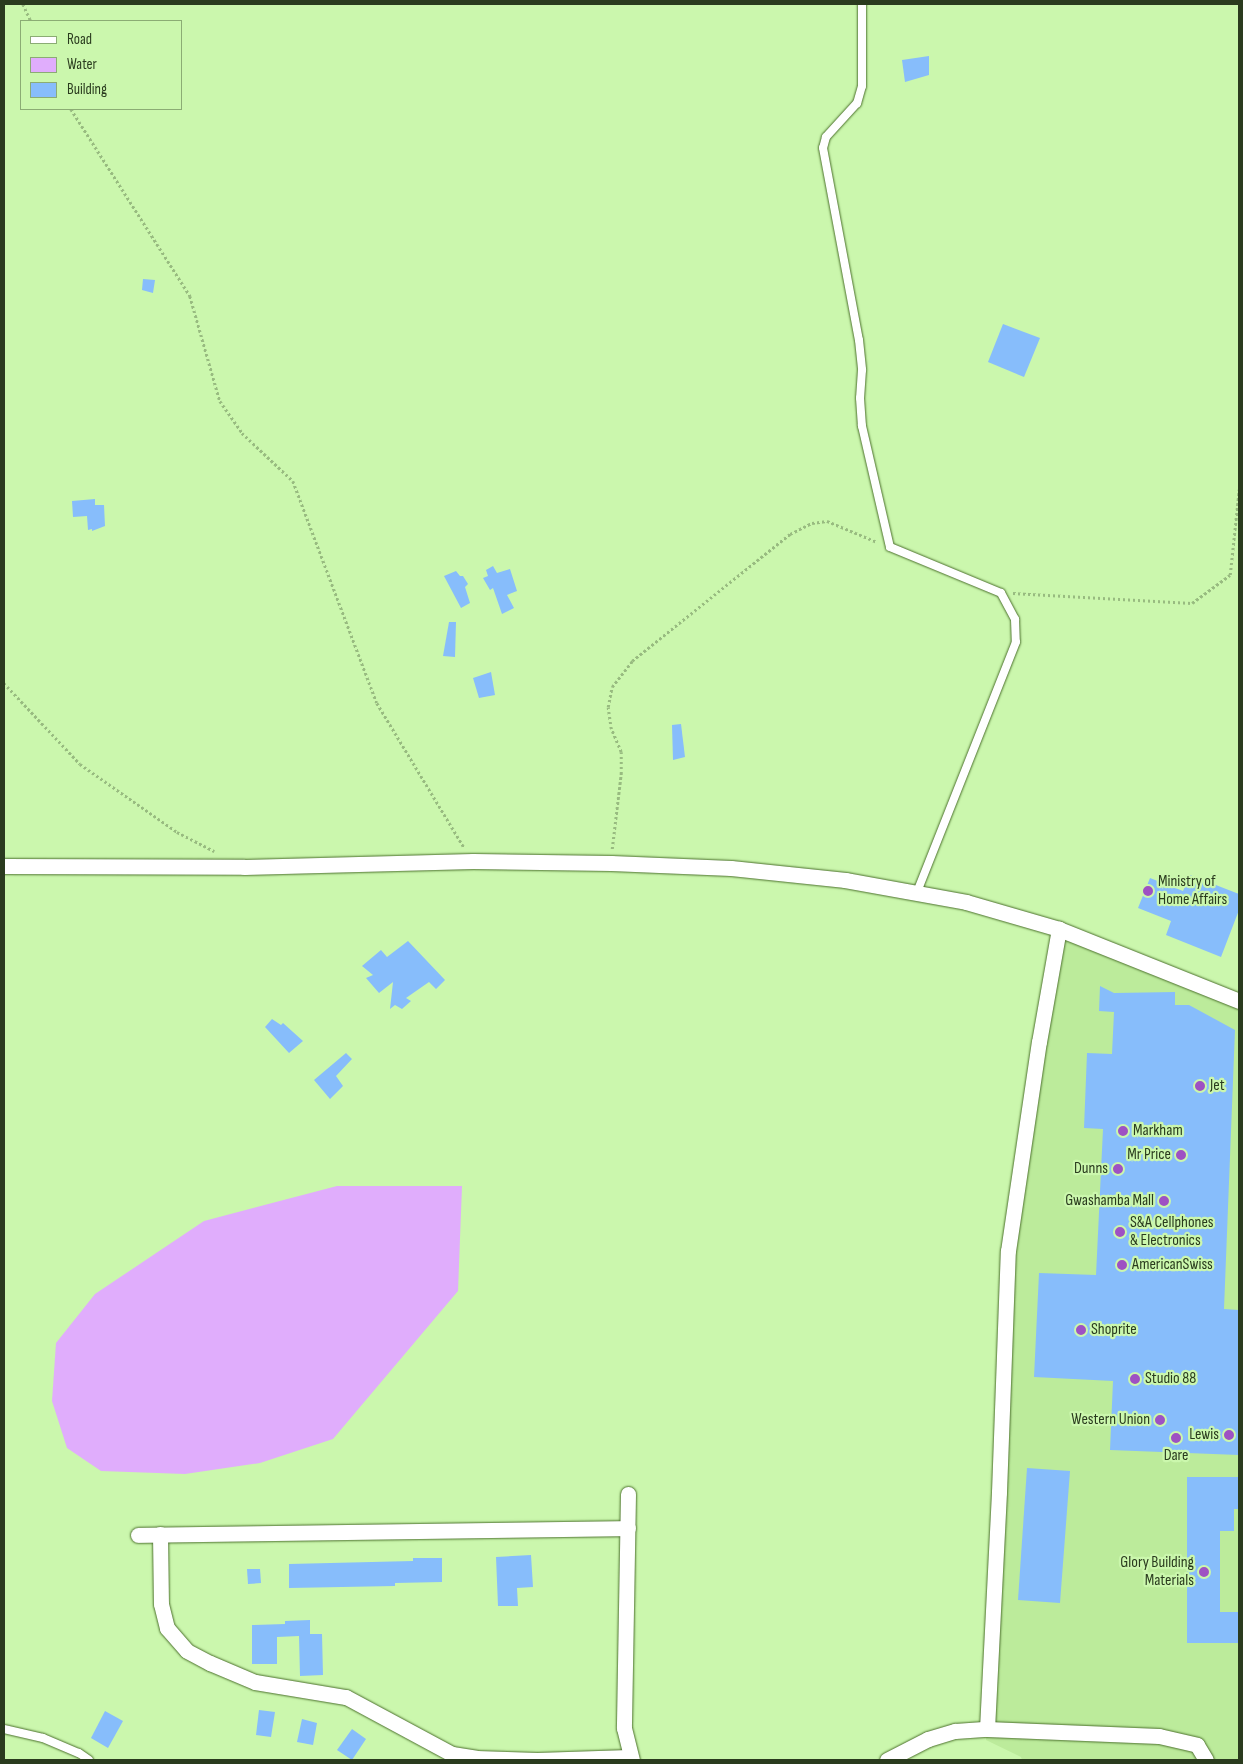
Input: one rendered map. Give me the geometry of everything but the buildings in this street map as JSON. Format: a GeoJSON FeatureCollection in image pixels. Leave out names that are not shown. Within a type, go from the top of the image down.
{"type":"FeatureCollection","features":[{"type":"Feature","properties":{"kind":"street"},"geometry":{"type":"LineString","coordinates":[[4,866],[244,867],[473,862],[611,863],[731,868],[845,880],[966,902],[1059,929],[1239,1001]]}},
{"type":"Feature","properties":{"kind":"street"},"geometry":{"type":"LineString","coordinates":[[987,1729],[999,1492],[1008,1251],[1039,1042],[1059,929]]}},
{"type":"Feature","properties":{"kind":"street"},"geometry":{"type":"LineString","coordinates":[[160,1534],[160,1604],[168,1628],[187,1651],[255,1682],[346,1697],[426,1742],[452,1754],[476,1759],[631,1759],[624,1728],[628,1494]]}},
{"type":"Feature","properties":{"kind":"street"},"geometry":{"type":"LineString","coordinates":[[138,1535],[628,1528]]}},
{"type":"Feature","properties":{"kind":"street"},"geometry":{"type":"LineString","coordinates":[[887,1760],[928,1739],[955,1731],[987,1729],[1159,1736],[1197,1745],[1206,1760]]}},
{"type":"Feature","properties":{"kind":"lane"},"geometry":{"type":"LineString","coordinates":[[862,4],[862,86],[857,103],[826,137],[823,148],[859,340],[862,370],[860,398],[862,426],[890,547],[1001,593],[1015,619],[1016,642],[916,892]]}},
{"type":"Feature","properties":{"kind":"lane"},"geometry":{"type":"LineString","coordinates":[[4,1729],[43,1738],[89,1760]]}},
{"type":"Feature","properties":{"kind":"path"},"geometry":{"type":"LineString","coordinates":[[24,4],[31,20]]}},
{"type":"Feature","properties":{"kind":"path"},"geometry":{"type":"LineString","coordinates":[[71,110],[76,120],[190,296],[220,401],[242,433],[293,481],[377,703],[473,862]]}},
{"type":"Feature","properties":{"kind":"path"},"geometry":{"type":"LineString","coordinates":[[1001,593],[1192,603],[1230,575],[1239,489]]}},
{"type":"Feature","properties":{"kind":"path"},"geometry":{"type":"LineString","coordinates":[[611,863],[621,752],[611,729],[608,707],[612,687],[632,661],[790,534],[812,523],[826,521],[890,547]]}},
{"type":"Feature","properties":{"kind":"path"},"geometry":{"type":"LineString","coordinates":[[4,684],[80,764],[177,832],[219,854]]}},
{"type":"Feature","properties":{"kind":"shaded area"},"geometry":{"type":"Polygon","coordinates":[[[1059,929],[1239,1001],[1239,1760],[1022,1760],[1021,1757],[986,1740],[1008,1251],[1059,929]]]}},
{"type":"Feature","properties":{"kind":"water"},"geometry":{"type":"Polygon","coordinates":[[[337,1186],[462,1186],[458,1291],[333,1439],[260,1463],[185,1474],[101,1471],[67,1448],[52,1401],[56,1343],[95,1294],[204,1221],[337,1186]]]}},
{"type":"Feature","properties":{"kind":"place","name":"Ministry of Home Affairs"},"geometry":{"type":"Point","coordinates":[1148,891]}},
{"type":"Feature","properties":{"kind":"place","name":"Jet"},"geometry":{"type":"Point","coordinates":[1200,1086]}},
{"type":"Feature","properties":{"kind":"place","name":"Markham"},"geometry":{"type":"Point","coordinates":[1123,1131]}},
{"type":"Feature","properties":{"kind":"place","name":"Mr Price"},"geometry":{"type":"Point","coordinates":[1181,1155]}},
{"type":"Feature","properties":{"kind":"place","name":"Dunns"},"geometry":{"type":"Point","coordinates":[1118,1169]}},
{"type":"Feature","properties":{"kind":"place","name":"Gwashamba Mall"},"geometry":{"type":"Point","coordinates":[1164,1201]}},
{"type":"Feature","properties":{"kind":"place","name":"S&A Cellphones & Electronics"},"geometry":{"type":"Point","coordinates":[1120,1232]}},
{"type":"Feature","properties":{"kind":"place","name":"AmericanSwiss"},"geometry":{"type":"Point","coordinates":[1122,1265]}},
{"type":"Feature","properties":{"kind":"place","name":"Shoprite"},"geometry":{"type":"Point","coordinates":[1081,1330]}},
{"type":"Feature","properties":{"kind":"place","name":"Studio 88"},"geometry":{"type":"Point","coordinates":[1135,1379]}},
{"type":"Feature","properties":{"kind":"place","name":"Western Union"},"geometry":{"type":"Point","coordinates":[1160,1420]}},
{"type":"Feature","properties":{"kind":"place","name":"Lewis"},"geometry":{"type":"Point","coordinates":[1229,1435]}},
{"type":"Feature","properties":{"kind":"place","name":"Dare"},"geometry":{"type":"Point","coordinates":[1176,1438]}},
{"type":"Feature","properties":{"kind":"place","name":"Glory Building Materials"},"geometry":{"type":"Point","coordinates":[1204,1572]}}]}
